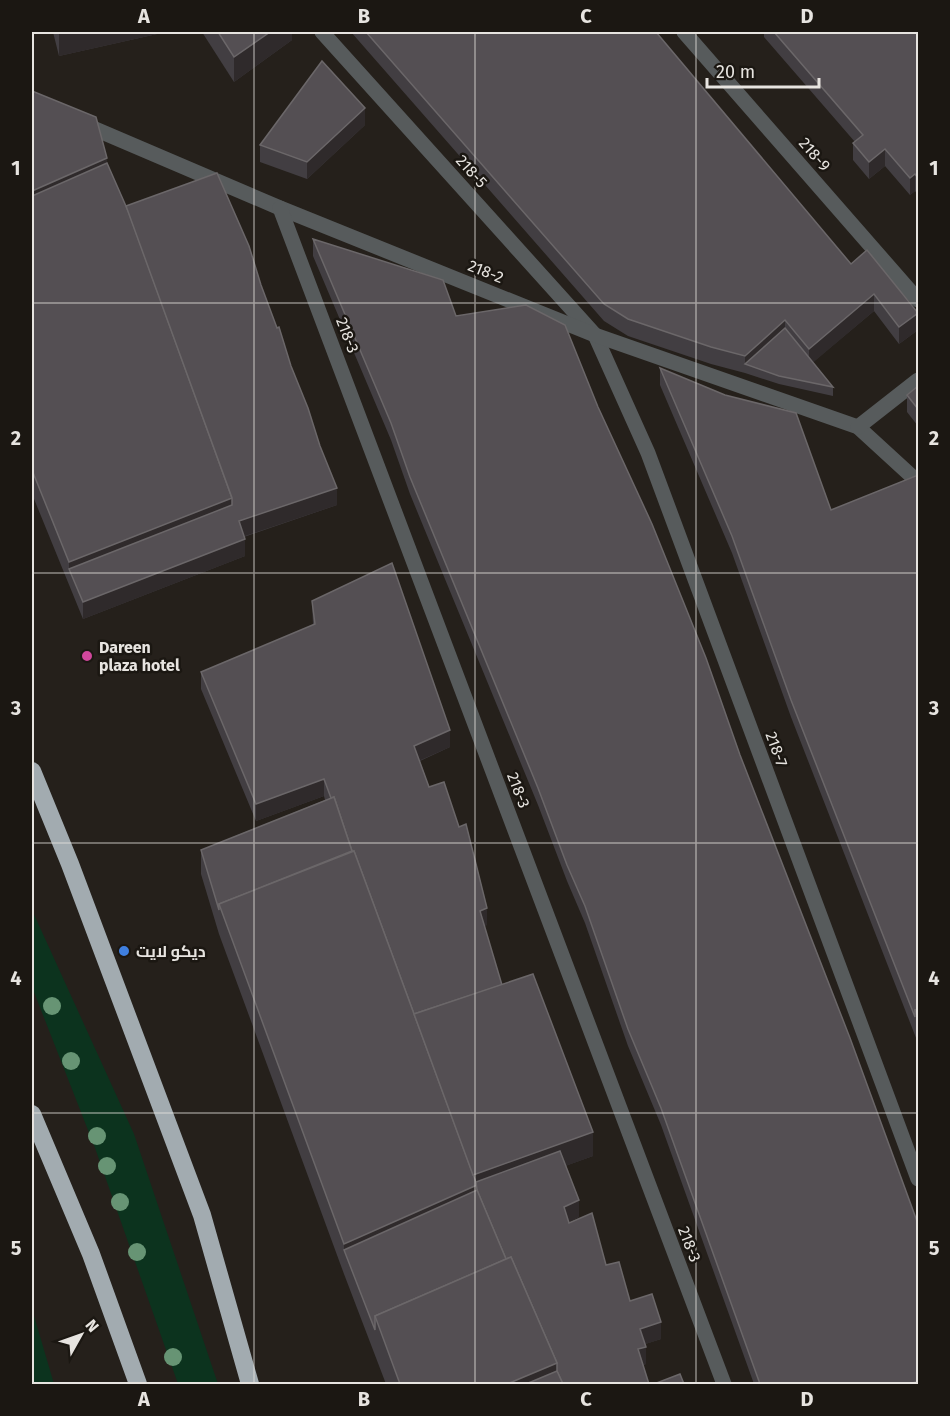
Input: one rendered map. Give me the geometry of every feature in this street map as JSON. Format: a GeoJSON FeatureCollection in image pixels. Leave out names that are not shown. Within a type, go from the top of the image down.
{"type":"FeatureCollection","features":[{"type":"Feature","properties":{"kind":"highway"},"geometry":{"type":"LineString","coordinates":[[32,771],[70,864],[201,1215],[250,1384]]}},
{"type":"Feature","properties":{"kind":"highway"},"geometry":{"type":"LineString","coordinates":[[32,1114],[92,1254],[138,1384]]}},
{"type":"Feature","properties":{"kind":"street","name":"218-5"},"geometry":{"type":"LineString","coordinates":[[322,32],[595,335]]}},
{"type":"Feature","properties":{"kind":"street","name":"218-9"},"geometry":{"type":"LineString","coordinates":[[684,32],[918,300]]}},
{"type":"Feature","properties":{"kind":"street","name":"218-2"},"geometry":{"type":"LineString","coordinates":[[64,116],[280,208],[595,335],[858,427],[918,482]]}},
{"type":"Feature","properties":{"kind":"street","name":"218-3"},"geometry":{"type":"LineString","coordinates":[[280,208],[724,1384]]}},
{"type":"Feature","properties":{"kind":"street","name":"218-7"},"geometry":{"type":"LineString","coordinates":[[595,335],[648,453],[918,1179]]}},
{"type":"Feature","properties":{"kind":"street"},"geometry":{"type":"LineString","coordinates":[[858,427],[918,380]]}},
{"type":"Feature","properties":{"kind":"green space"},"geometry":{"type":"Polygon","coordinates":[[[32,910],[134,1134],[218,1384],[178,1384],[95,1148],[32,987],[32,910]]]}},
{"type":"Feature","properties":{"kind":"green space"},"geometry":{"type":"Polygon","coordinates":[[[32,1309],[54,1384],[32,1384],[32,1309]]]}},
{"type":"Feature","properties":{"kind":"building"},"geometry":{"type":"Polygon","coordinates":[[[218,32],[270,32],[234,57],[218,32]]]}},
{"type":"Feature","properties":{"kind":"building"},"geometry":{"type":"Polygon","coordinates":[[[366,32],[656,32],[851,264],[867,250],[918,313],[899,327],[874,294],[809,349],[785,320],[745,356],[628,319],[604,304],[366,32]]]}},
{"type":"Feature","properties":{"kind":"building"},"geometry":{"type":"Polygon","coordinates":[[[774,32],[918,32],[918,178],[915,174],[910,178],[885,149],[869,162],[853,143],[863,135],[774,32]]]}},
{"type":"Feature","properties":{"kind":"building"},"geometry":{"type":"Polygon","coordinates":[[[322,61],[365,108],[307,162],[260,145],[322,61]]]}},
{"type":"Feature","properties":{"kind":"building"},"geometry":{"type":"Polygon","coordinates":[[[32,91],[96,117],[107,158],[32,191],[32,91]]]}},
{"type":"Feature","properties":{"kind":"building"},"geometry":{"type":"Polygon","coordinates":[[[107,163],[129,213],[232,498],[69,562],[32,470],[32,196],[107,163]]]}},
{"type":"Feature","properties":{"kind":"building"},"geometry":{"type":"Polygon","coordinates":[[[217,173],[249,246],[261,285],[277,328],[279,327],[291,366],[337,488],[239,521],[245,539],[83,602],[69,569],[232,505],[232,498],[126,206],[217,173]]]}},
{"type":"Feature","properties":{"kind":"building"},"geometry":{"type":"Polygon","coordinates":[[[313,239],[443,280],[456,316],[526,305],[565,325],[598,407],[652,524],[706,658],[740,755],[850,1038],[918,1224],[918,1381],[910,1384],[760,1384],[661,1108],[628,1029],[585,906],[410,477],[391,423],[313,239]]]}},
{"type":"Feature","properties":{"kind":"building"},"geometry":{"type":"Polygon","coordinates":[[[785,328],[833,387],[779,376],[745,364],[785,328]]]}},
{"type":"Feature","properties":{"kind":"building"},"geometry":{"type":"Polygon","coordinates":[[[660,368],[725,395],[796,413],[831,510],[918,475],[918,1009],[915,1010],[915,1017],[791,700],[732,536],[660,368]]]}},
{"type":"Feature","properties":{"kind":"building"},"geometry":{"type":"Polygon","coordinates":[[[918,386],[918,409],[907,395],[918,386]]]}},
{"type":"Feature","properties":{"kind":"building"},"geometry":{"type":"Polygon","coordinates":[[[392,563],[450,730],[414,746],[429,787],[444,782],[459,827],[466,824],[487,908],[480,911],[502,985],[414,1014],[334,797],[331,798],[324,779],[256,804],[201,672],[315,624],[312,601],[392,563]]]}},
{"type":"Feature","properties":{"kind":"building"},"geometry":{"type":"Polygon","coordinates":[[[334,797],[352,851],[219,904],[219,910],[201,850],[334,797]]]}},
{"type":"Feature","properties":{"kind":"building"},"geometry":{"type":"Polygon","coordinates":[[[354,851],[477,1185],[344,1244],[219,904],[354,851]]]}},
{"type":"Feature","properties":{"kind":"building"},"geometry":{"type":"Polygon","coordinates":[[[533,974],[593,1132],[473,1175],[414,1014],[533,974]]]}},
{"type":"Feature","properties":{"kind":"building"},"geometry":{"type":"Polygon","coordinates":[[[560,1151],[579,1200],[564,1207],[569,1223],[592,1213],[606,1265],[619,1262],[630,1301],[652,1294],[661,1322],[640,1329],[646,1347],[638,1349],[649,1384],[563,1384],[557,1371],[557,1363],[511,1257],[506,1259],[477,1190],[476,1182],[560,1151]]]}},
{"type":"Feature","properties":{"kind":"building"},"geometry":{"type":"Polygon","coordinates":[[[477,1190],[506,1259],[375,1316],[375,1330],[344,1250],[477,1190]]]}},
{"type":"Feature","properties":{"kind":"building"},"geometry":{"type":"Polygon","coordinates":[[[511,1257],[557,1363],[507,1384],[400,1384],[375,1316],[511,1257]]]}},
{"type":"Feature","properties":{"kind":"building"},"geometry":{"type":"Polygon","coordinates":[[[557,1371],[563,1384],[526,1384],[557,1371]]]}},
{"type":"Feature","properties":{"kind":"building"},"geometry":{"type":"Polygon","coordinates":[[[680,1374],[684,1384],[654,1384],[680,1374]]]}},
{"type":"Feature","properties":{"kind":"place","name":"Dareen plaza hotel"},"geometry":{"type":"Point","coordinates":[87,656]}},
{"type":"Feature","properties":{"kind":"place","name":"ديكو لايت"},"geometry":{"type":"Point","coordinates":[124,951]}}]}
